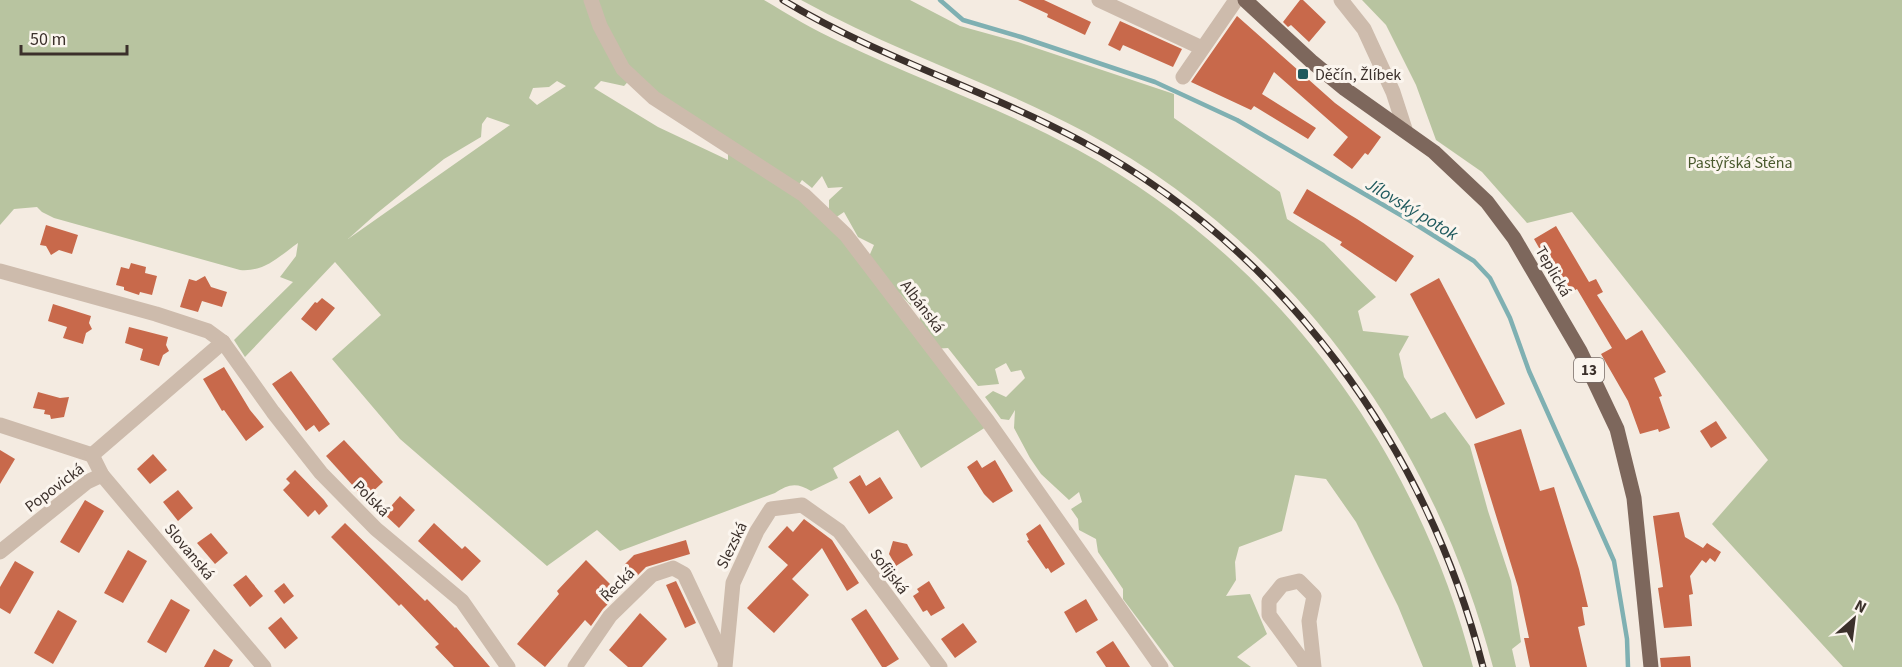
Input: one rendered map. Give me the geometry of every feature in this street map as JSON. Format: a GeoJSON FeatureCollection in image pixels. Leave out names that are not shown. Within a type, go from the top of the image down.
{"type":"FeatureCollection","features":[{"type":"Feature","properties":{"kind":"main road","name":"Teplická"},"geometry":{"type":"LineString","coordinates":[[1245,0],[1311,61],[1434,152],[1486,202],[1514,238],[1580,351],[1617,429],[1634,498],[1651,667]]}},
{"type":"Feature","properties":{"kind":"street","name":"Albánská"},"geometry":{"type":"LineString","coordinates":[[591,0],[600,26],[622,69],[654,98],[804,195],[846,235],[987,420],[1161,667]]}},
{"type":"Feature","properties":{"kind":"street"},"geometry":{"type":"LineString","coordinates":[[1099,0],[1202,48]]}},
{"type":"Feature","properties":{"kind":"street"},"geometry":{"type":"LineString","coordinates":[[1183,76],[1236,0]]}},
{"type":"Feature","properties":{"kind":"street"},"geometry":{"type":"LineString","coordinates":[[1341,0],[1364,29],[1393,92],[1405,129]]}},
{"type":"Feature","properties":{"kind":"street","name":"Polská"},"geometry":{"type":"LineString","coordinates":[[0,271],[208,331],[223,342],[273,412],[321,472],[376,529],[462,601],[508,667]]}},
{"type":"Feature","properties":{"kind":"street"},"geometry":{"type":"LineString","coordinates":[[0,425],[92,455],[223,342]]}},
{"type":"Feature","properties":{"kind":"street","name":"Slovanská"},"geometry":{"type":"LineString","coordinates":[[92,455],[102,475],[264,667]]}},
{"type":"Feature","properties":{"kind":"street","name":"Popovická"},"geometry":{"type":"LineString","coordinates":[[0,552],[87,482],[102,475]]}},
{"type":"Feature","properties":{"kind":"street","name":"Slezská"},"geometry":{"type":"LineString","coordinates":[[725,663],[733,583],[757,531],[771,509],[802,505]]}},
{"type":"Feature","properties":{"kind":"street","name":"Sofijská"},"geometry":{"type":"LineString","coordinates":[[802,505],[839,531],[940,667]]}},
{"type":"Feature","properties":{"kind":"street","name":"Řecká"},"geometry":{"type":"LineString","coordinates":[[575,667],[610,616],[652,574],[672,568],[684,574],[725,663]]}},
{"type":"Feature","properties":{"kind":"street"},"geometry":{"type":"LineString","coordinates":[[1307,667],[1269,615],[1269,601],[1282,585],[1299,581],[1314,597],[1310,621],[1314,667]]}},
{"type":"Feature","properties":{"kind":"green space"},"geometry":{"type":"Polygon","coordinates":[[[0,0],[764,0],[830,37],[1019,121],[1078,150],[1150,194],[1215,246],[1275,304],[1329,367],[1376,436],[1416,509],[1448,587],[1473,667],[1423,667],[1398,606],[1356,522],[1326,479],[1295,475],[1282,531],[1239,547],[1235,562],[1236,580],[1226,596],[1250,594],[1267,634],[1237,657],[1251,667],[1174,667],[1123,599],[1123,589],[1098,552],[1096,539],[1079,530],[1078,519],[1071,509],[1082,502],[1079,492],[1069,500],[1041,474],[1014,428],[1015,410],[1009,420],[1001,419],[985,397],[993,391],[1006,397],[1025,378],[1021,370],[1011,372],[1006,363],[995,369],[999,384],[978,386],[948,348],[933,349],[919,331],[920,315],[896,290],[889,295],[986,427],[921,468],[898,430],[833,468],[838,478],[811,491],[797,485],[788,486],[775,493],[620,551],[597,530],[547,566],[400,439],[332,359],[381,315],[335,262],[245,357],[234,340],[293,282],[280,277],[296,256],[298,243],[264,266],[257,269],[240,270],[54,218],[37,207],[14,209],[0,225],[0,0]],[[635,74],[624,86],[601,81],[594,88],[658,127],[728,160],[728,141],[656,94],[635,74]],[[557,81],[549,87],[533,88],[529,98],[537,105],[566,86],[557,81]],[[487,117],[482,124],[481,137],[444,159],[348,239],[510,125],[487,117]],[[822,176],[812,188],[802,180],[798,186],[823,213],[818,218],[829,226],[867,269],[867,261],[874,245],[858,237],[844,212],[835,218],[829,214],[829,200],[843,187],[828,188],[822,176]]]}},
{"type":"Feature","properties":{"kind":"green space"},"geometry":{"type":"Polygon","coordinates":[[[801,0],[910,0],[960,26],[1018,42],[1174,94],[1174,118],[1280,192],[1287,219],[1324,243],[1376,297],[1358,311],[1363,331],[1409,336],[1399,354],[1404,377],[1431,419],[1445,412],[1470,446],[1511,581],[1521,642],[1512,649],[1516,667],[1493,667],[1467,584],[1434,504],[1393,428],[1345,357],[1290,291],[1228,231],[1160,178],[1085,132],[1015,98],[871,35],[801,0]]]}},
{"type":"Feature","properties":{"kind":"green space","name":"Pastýřská Stěna"},"geometry":{"type":"Polygon","coordinates":[[[1362,0],[1902,0],[1902,667],[1843,667],[1712,524],[1768,460],[1572,212],[1527,223],[1482,172],[1436,140],[1416,85],[1386,25],[1362,0]]]}},
{"type":"Feature","properties":{"kind":"building"},"geometry":{"type":"Polygon","coordinates":[[[1018,0],[1044,0],[1091,22],[1085,35],[1018,0]]]}},
{"type":"Feature","properties":{"kind":"building"},"geometry":{"type":"Polygon","coordinates":[[[1300,0],[1303,0],[1326,22],[1309,42],[1291,25],[1288,27],[1283,22],[1300,0]]]}},
{"type":"Feature","properties":{"kind":"building"},"geometry":{"type":"Polygon","coordinates":[[[1237,16],[1335,103],[1381,137],[1368,155],[1365,153],[1352,169],[1333,155],[1348,137],[1274,72],[1262,94],[1316,128],[1308,139],[1254,106],[1251,110],[1191,82],[1237,16]]]}},
{"type":"Feature","properties":{"kind":"building"},"geometry":{"type":"Polygon","coordinates":[[[1120,21],[1182,49],[1173,67],[1123,45],[1120,51],[1108,45],[1120,21]]]}},
{"type":"Feature","properties":{"kind":"building"},"geometry":{"type":"Polygon","coordinates":[[[1307,189],[1414,256],[1396,282],[1340,245],[1342,242],[1293,213],[1307,189]]]}},
{"type":"Feature","properties":{"kind":"building"},"geometry":{"type":"Polygon","coordinates":[[[46,225],[78,235],[72,254],[59,250],[51,255],[46,246],[40,245],[46,225]]]}},
{"type":"Feature","properties":{"kind":"building"},"geometry":{"type":"Polygon","coordinates":[[[1556,226],[1589,282],[1596,279],[1603,292],[1597,295],[1626,340],[1642,330],[1666,372],[1654,378],[1662,396],[1659,397],[1670,428],[1640,434],[1628,401],[1601,354],[1612,348],[1577,289],[1566,295],[1534,239],[1556,226]]]}},
{"type":"Feature","properties":{"kind":"building"},"geometry":{"type":"Polygon","coordinates":[[[131,263],[146,267],[145,273],[157,276],[152,295],[140,292],[139,295],[116,285],[121,267],[129,269],[131,263]]]}},
{"type":"Feature","properties":{"kind":"building"},"geometry":{"type":"Polygon","coordinates":[[[205,276],[211,287],[227,292],[222,307],[202,301],[198,312],[180,307],[189,279],[196,281],[205,276]]]}},
{"type":"Feature","properties":{"kind":"building"},"geometry":{"type":"Polygon","coordinates":[[[1439,278],[1505,404],[1476,419],[1410,294],[1439,278]]]}},
{"type":"Feature","properties":{"kind":"building"},"geometry":{"type":"Polygon","coordinates":[[[322,298],[335,308],[316,331],[301,319],[315,302],[317,303],[322,298]]]}},
{"type":"Feature","properties":{"kind":"building"},"geometry":{"type":"Polygon","coordinates":[[[53,304],[91,316],[89,323],[92,329],[86,333],[83,344],[63,338],[67,327],[48,321],[53,304]]]}},
{"type":"Feature","properties":{"kind":"building"},"geometry":{"type":"Polygon","coordinates":[[[129,327],[168,337],[166,345],[169,351],[163,355],[159,366],[140,360],[143,349],[125,343],[129,327]]]}},
{"type":"Feature","properties":{"kind":"building"},"geometry":{"type":"Polygon","coordinates":[[[224,367],[250,410],[264,427],[246,441],[224,410],[222,411],[203,379],[224,367]]]}},
{"type":"Feature","properties":{"kind":"building"},"geometry":{"type":"Polygon","coordinates":[[[291,371],[330,424],[319,432],[314,425],[306,431],[272,384],[291,371]]]}},
{"type":"Feature","properties":{"kind":"building"},"geometry":{"type":"Polygon","coordinates":[[[38,392],[60,398],[69,397],[64,417],[51,419],[50,415],[44,414],[45,410],[33,408],[38,392]]]}},
{"type":"Feature","properties":{"kind":"building"},"geometry":{"type":"Polygon","coordinates":[[[1716,421],[1727,438],[1711,448],[1700,431],[1716,421]]]}},
{"type":"Feature","properties":{"kind":"building"},"geometry":{"type":"Polygon","coordinates":[[[1521,429],[1540,491],[1554,487],[1579,569],[1588,607],[1582,607],[1585,625],[1578,627],[1587,667],[1530,667],[1524,638],[1529,638],[1518,587],[1474,444],[1521,429]]]}},
{"type":"Feature","properties":{"kind":"building"},"geometry":{"type":"Polygon","coordinates":[[[344,440],[383,482],[365,499],[326,456],[344,440]]]}},
{"type":"Feature","properties":{"kind":"building"},"geometry":{"type":"Polygon","coordinates":[[[0,450],[15,459],[0,484],[0,450]]]}},
{"type":"Feature","properties":{"kind":"building"},"geometry":{"type":"Polygon","coordinates":[[[153,454],[167,470],[150,484],[137,469],[153,454]]]}},
{"type":"Feature","properties":{"kind":"building"},"geometry":{"type":"Polygon","coordinates":[[[977,460],[982,468],[995,460],[1013,491],[993,503],[984,494],[967,467],[977,460]]]}},
{"type":"Feature","properties":{"kind":"building"},"geometry":{"type":"Polygon","coordinates":[[[295,470],[328,506],[319,515],[315,510],[308,517],[283,490],[290,483],[286,479],[295,470]]]}},
{"type":"Feature","properties":{"kind":"building"},"geometry":{"type":"Polygon","coordinates":[[[860,475],[866,486],[880,477],[893,498],[869,514],[849,482],[860,475]]]}},
{"type":"Feature","properties":{"kind":"building"},"geometry":{"type":"Polygon","coordinates":[[[178,490],[193,508],[178,521],[163,502],[178,490]]]}},
{"type":"Feature","properties":{"kind":"building"},"geometry":{"type":"Polygon","coordinates":[[[400,496],[415,510],[399,528],[384,514],[400,496]]]}},
{"type":"Feature","properties":{"kind":"building"},"geometry":{"type":"Polygon","coordinates":[[[85,500],[104,511],[79,553],[60,542],[85,500]]]}},
{"type":"Feature","properties":{"kind":"building"},"geometry":{"type":"Polygon","coordinates":[[[1679,512],[1685,537],[1703,548],[1707,543],[1721,552],[1715,562],[1710,558],[1706,563],[1702,560],[1690,576],[1693,594],[1689,595],[1692,626],[1664,628],[1658,588],[1663,587],[1653,516],[1679,512]]]}},
{"type":"Feature","properties":{"kind":"building"},"geometry":{"type":"Polygon","coordinates":[[[804,519],[832,540],[859,583],[847,591],[822,548],[792,579],[809,595],[774,633],[747,608],[788,565],[768,547],[787,526],[793,532],[804,519]]]}},
{"type":"Feature","properties":{"kind":"building"},"geometry":{"type":"Polygon","coordinates":[[[345,523],[425,601],[427,599],[456,627],[490,667],[454,667],[435,647],[439,644],[331,537],[345,523]]]}},
{"type":"Feature","properties":{"kind":"building"},"geometry":{"type":"Polygon","coordinates":[[[434,523],[462,549],[465,546],[481,561],[462,581],[418,541],[434,523]]]}},
{"type":"Feature","properties":{"kind":"building"},"geometry":{"type":"Polygon","coordinates":[[[1040,524],[1065,564],[1051,573],[1027,541],[1029,540],[1026,534],[1040,524]]]}},
{"type":"Feature","properties":{"kind":"building"},"geometry":{"type":"Polygon","coordinates":[[[211,533],[228,553],[215,564],[197,543],[211,533]]]}},
{"type":"Feature","properties":{"kind":"building"},"geometry":{"type":"Polygon","coordinates":[[[686,540],[690,554],[646,567],[635,578],[623,566],[634,555],[686,540]]]}},
{"type":"Feature","properties":{"kind":"building"},"geometry":{"type":"Polygon","coordinates":[[[893,541],[907,544],[913,555],[896,566],[889,554],[893,541]]]}},
{"type":"Feature","properties":{"kind":"building"},"geometry":{"type":"Polygon","coordinates":[[[128,550],[147,561],[123,603],[104,593],[128,550]]]}},
{"type":"Feature","properties":{"kind":"building"},"geometry":{"type":"Polygon","coordinates":[[[586,560],[619,593],[603,609],[591,626],[585,620],[545,667],[517,644],[559,594],[557,591],[586,560]]]}},
{"type":"Feature","properties":{"kind":"building"},"geometry":{"type":"Polygon","coordinates":[[[15,561],[34,572],[10,614],[0,608],[0,587],[15,561]]]}},
{"type":"Feature","properties":{"kind":"building"},"geometry":{"type":"Polygon","coordinates":[[[246,575],[263,596],[250,607],[233,585],[246,575]]]}},
{"type":"Feature","properties":{"kind":"building"},"geometry":{"type":"Polygon","coordinates":[[[676,581],[696,623],[685,628],[666,585],[676,581]]]}},
{"type":"Feature","properties":{"kind":"building"},"geometry":{"type":"Polygon","coordinates":[[[929,581],[945,608],[931,616],[927,610],[923,612],[913,596],[919,592],[917,589],[929,581]]]}},
{"type":"Feature","properties":{"kind":"building"},"geometry":{"type":"Polygon","coordinates":[[[284,583],[294,596],[284,604],[274,591],[284,583]]]}},
{"type":"Feature","properties":{"kind":"building"},"geometry":{"type":"Polygon","coordinates":[[[171,599],[190,610],[166,653],[147,642],[171,599]]]}},
{"type":"Feature","properties":{"kind":"building"},"geometry":{"type":"Polygon","coordinates":[[[1086,599],[1098,620],[1076,633],[1064,612],[1086,599]]]}},
{"type":"Feature","properties":{"kind":"building"},"geometry":{"type":"Polygon","coordinates":[[[866,609],[899,659],[886,667],[882,667],[851,619],[866,609]]]}},
{"type":"Feature","properties":{"kind":"building"},"geometry":{"type":"Polygon","coordinates":[[[58,610],[77,621],[53,664],[34,653],[58,610]]]}},
{"type":"Feature","properties":{"kind":"building"},"geometry":{"type":"Polygon","coordinates":[[[640,613],[667,639],[642,667],[628,667],[609,650],[640,613]]]}},
{"type":"Feature","properties":{"kind":"building"},"geometry":{"type":"Polygon","coordinates":[[[281,617],[298,638],[285,649],[268,628],[281,617]]]}},
{"type":"Feature","properties":{"kind":"building"},"geometry":{"type":"Polygon","coordinates":[[[963,623],[977,642],[955,658],[941,639],[963,623]]]}},
{"type":"Feature","properties":{"kind":"building"},"geometry":{"type":"Polygon","coordinates":[[[1113,641],[1130,667],[1106,667],[1096,652],[1113,641]]]}},
{"type":"Feature","properties":{"kind":"building"},"geometry":{"type":"Polygon","coordinates":[[[214,649],[233,660],[229,667],[204,667],[214,649]]]}},
{"type":"Feature","properties":{"kind":"building"},"geometry":{"type":"Polygon","coordinates":[[[1690,656],[1691,667],[1661,667],[1660,658],[1690,656]]]}},
{"type":"Feature","properties":{"kind":"waterway","name":"Jílovský potok"},"geometry":{"type":"LineString","coordinates":[[940,0],[963,20],[1155,82],[1237,120],[1404,217],[1474,261],[1490,278],[1510,318],[1529,371],[1614,561],[1627,639],[1628,667]]}},
{"type":"Feature","properties":{"kind":"railway"},"geometry":{"type":"LineString","coordinates":[[783,0],[856,39],[1007,105],[1081,141],[1154,186],[1221,238],[1282,297],[1337,362],[1384,432],[1425,507],[1458,585],[1483,667]]}},
{"type":"Feature","properties":{"kind":"place","name":"Děčín, Žlíbek"},"geometry":{"type":"Point","coordinates":[1303,74]}}]}
